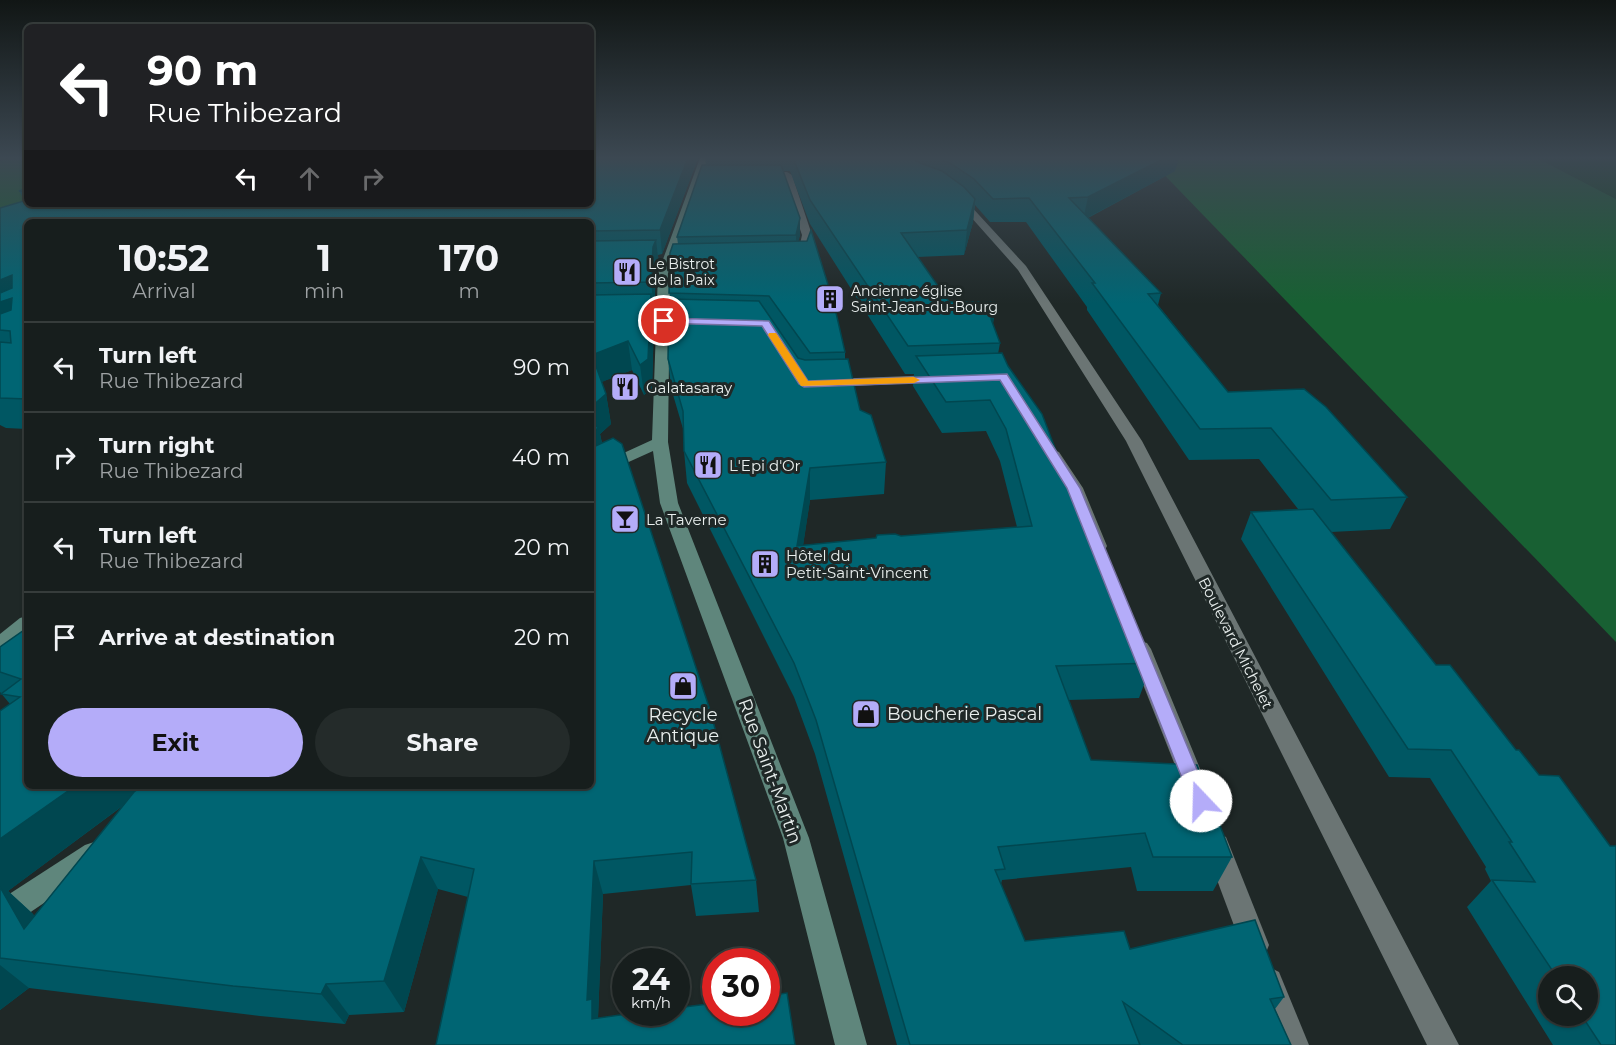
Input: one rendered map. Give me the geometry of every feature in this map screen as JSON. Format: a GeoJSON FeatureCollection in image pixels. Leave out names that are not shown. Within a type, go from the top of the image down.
{"type":"FeatureCollection","features":[{"type":"Feature","properties":{"kind":"main road","name":"Rue Saint-Martin"},"geometry":{"type":"LineString","coordinates":[[691,207],[664,273],[665,318],[660,441],[669,503],[796,838],[851,1045]]}},
{"type":"Feature","properties":{"kind":"main road"},"geometry":{"type":"LineString","coordinates":[[594,473],[660,441]]}},
{"type":"Feature","properties":{"kind":"main road"},"geometry":{"type":"LineString","coordinates":[[0,646],[24,626]]}},
{"type":"Feature","properties":{"kind":"main road"},"geometry":{"type":"LineString","coordinates":[[0,916],[114,841]]}},
{"type":"Feature","properties":{"kind":"street"},"geometry":{"type":"LineString","coordinates":[[780,258],[803,257],[807,235],[798,207]]}},
{"type":"Feature","properties":{"kind":"street","name":"Boulevard Michelet"},"geometry":{"type":"LineString","coordinates":[[966,207],[976,215],[1007,255],[1022,268],[1134,441],[1443,1045]]}},
{"type":"Feature","properties":{"kind":"street"},"geometry":{"type":"LineString","coordinates":[[816,384],[957,378]]}},
{"type":"Feature","properties":{"kind":"street"},"geometry":{"type":"LineString","coordinates":[[1044,440],[1074,488],[1105,564]]}},
{"type":"Feature","properties":{"kind":"street"},"geometry":{"type":"LineString","coordinates":[[1132,629],[1202,803]]}},
{"type":"Feature","properties":{"kind":"street"},"geometry":{"type":"LineString","coordinates":[[1210,825],[1293,1045]]}},
{"type":"Feature","properties":{"kind":"green space"},"geometry":{"type":"Polygon","coordinates":[[[0,207],[18,207],[0,212],[0,207]]]}},
{"type":"Feature","properties":{"kind":"green space"},"geometry":{"type":"Polygon","coordinates":[[[1195,207],[1616,207],[1616,642],[1195,207]]]}},
{"type":"Feature","properties":{"kind":"building"},"geometry":{"type":"Polygon","coordinates":[[[669,207],[660,230],[594,231],[594,219],[24,219],[24,399],[0,398],[0,342],[11,343],[10,331],[0,330],[0,314],[11,310],[12,298],[0,302],[0,293],[12,288],[12,275],[0,280],[0,208],[669,207]]]}},
{"type":"Feature","properties":{"kind":"building"},"geometry":{"type":"Polygon","coordinates":[[[687,207],[796,207],[800,218],[796,235],[677,237],[687,207]]]}},
{"type":"Feature","properties":{"kind":"building"},"geometry":{"type":"Polygon","coordinates":[[[815,207],[973,207],[967,230],[901,233],[949,302],[996,302],[991,319],[1000,343],[908,346],[815,207]]]}},
{"type":"Feature","properties":{"kind":"building"},"geometry":{"type":"Polygon","coordinates":[[[1036,207],[1077,207],[1161,293],[1148,294],[1228,392],[1304,389],[1326,407],[1407,497],[1331,500],[1271,428],[1200,429],[1092,283],[1095,283],[1036,207]]]}},
{"type":"Feature","properties":{"kind":"building"},"geometry":{"type":"Polygon","coordinates":[[[811,230],[834,304],[845,352],[810,353],[769,296],[669,293],[670,253],[673,244],[807,241],[811,230]]]}},
{"type":"Feature","properties":{"kind":"building"},"geometry":{"type":"Polygon","coordinates":[[[656,240],[653,247],[651,282],[594,283],[594,241],[656,240]]]}},
{"type":"Feature","properties":{"kind":"building"},"geometry":{"type":"Polygon","coordinates":[[[651,294],[648,359],[640,365],[628,341],[594,354],[594,295],[651,294]]]}},
{"type":"Feature","properties":{"kind":"building"},"geometry":{"type":"Polygon","coordinates":[[[669,299],[759,301],[798,358],[805,360],[848,359],[860,410],[871,415],[886,462],[810,468],[797,546],[876,538],[877,535],[901,536],[1032,526],[1006,429],[990,400],[946,402],[916,356],[1002,353],[1008,366],[1042,414],[1084,524],[1091,524],[1152,663],[1056,666],[1091,760],[1197,765],[1232,857],[1153,857],[1145,833],[998,847],[1005,869],[995,870],[1025,941],[1124,931],[1130,949],[1255,920],[1284,997],[1270,999],[1291,1045],[1183,1045],[1123,1002],[1140,1045],[910,1045],[816,720],[794,663],[684,451],[683,411],[668,359],[669,299]]]}},
{"type":"Feature","properties":{"kind":"building"},"geometry":{"type":"Polygon","coordinates":[[[594,361],[606,394],[594,404],[594,361]]]}},
{"type":"Feature","properties":{"kind":"building"},"geometry":{"type":"Polygon","coordinates":[[[613,438],[622,444],[710,710],[756,880],[691,884],[692,852],[594,861],[587,1000],[592,999],[592,1019],[612,1016],[612,1026],[690,1026],[690,1006],[702,1005],[702,1026],[780,1026],[780,994],[787,993],[795,1045],[436,1045],[474,869],[421,857],[384,981],[326,984],[321,994],[233,986],[0,958],[0,887],[24,929],[138,789],[594,789],[594,447],[613,438]]]}},
{"type":"Feature","properties":{"kind":"building"},"geometry":{"type":"Polygon","coordinates":[[[1313,509],[1436,665],[1450,665],[1516,750],[1519,750],[1539,775],[1559,776],[1610,846],[1616,846],[1616,1045],[1601,1045],[1589,1026],[1598,1026],[1598,966],[1549,966],[1492,880],[1535,882],[1509,842],[1512,842],[1451,750],[1408,749],[1251,512],[1313,509]]]}},
{"type":"Feature","properties":{"kind":"building"},"geometry":{"type":"Polygon","coordinates":[[[24,630],[24,789],[71,789],[0,839],[0,711],[20,697],[1,694],[21,679],[0,672],[0,647],[24,630]]]}},
{"type":"Feature","properties":{"kind":"slow traffic"},"geometry":{"type":"LineString","coordinates":[[773,335],[804,384],[914,380]]}},
{"type":"Feature","properties":{"kind":"place","name":"Le Bistrot de la Paix"},"geometry":{"type":"Point","coordinates":[627,272]}},
{"type":"Feature","properties":{"kind":"place","name":"Ancienne église Saint-Jean-du-Bourg"},"geometry":{"type":"Point","coordinates":[830,299]}},
{"type":"Feature","properties":{"kind":"place","name":"Galatasaray"},"geometry":{"type":"Point","coordinates":[625,387]}},
{"type":"Feature","properties":{"kind":"place","name":"L'Epi d'Or"},"geometry":{"type":"Point","coordinates":[708,465]}},
{"type":"Feature","properties":{"kind":"place","name":"La Taverne"},"geometry":{"type":"Point","coordinates":[625,519]}},
{"type":"Feature","properties":{"kind":"place","name":"Hôtel du Petit-Saint-Vincent"},"geometry":{"type":"Point","coordinates":[765,564]}},
{"type":"Feature","properties":{"kind":"place","name":"Recycle Antique"},"geometry":{"type":"Point","coordinates":[683,686]}},
{"type":"Feature","properties":{"kind":"place","name":"Boucherie Pascal"},"geometry":{"type":"Point","coordinates":[866,714]}},
{"type":"Feature","properties":{"kind":"route"},"geometry":{"type":"LineString","coordinates":[[664,321],[765,323],[804,384],[1004,377],[1074,488],[1201,801]]}}]}
